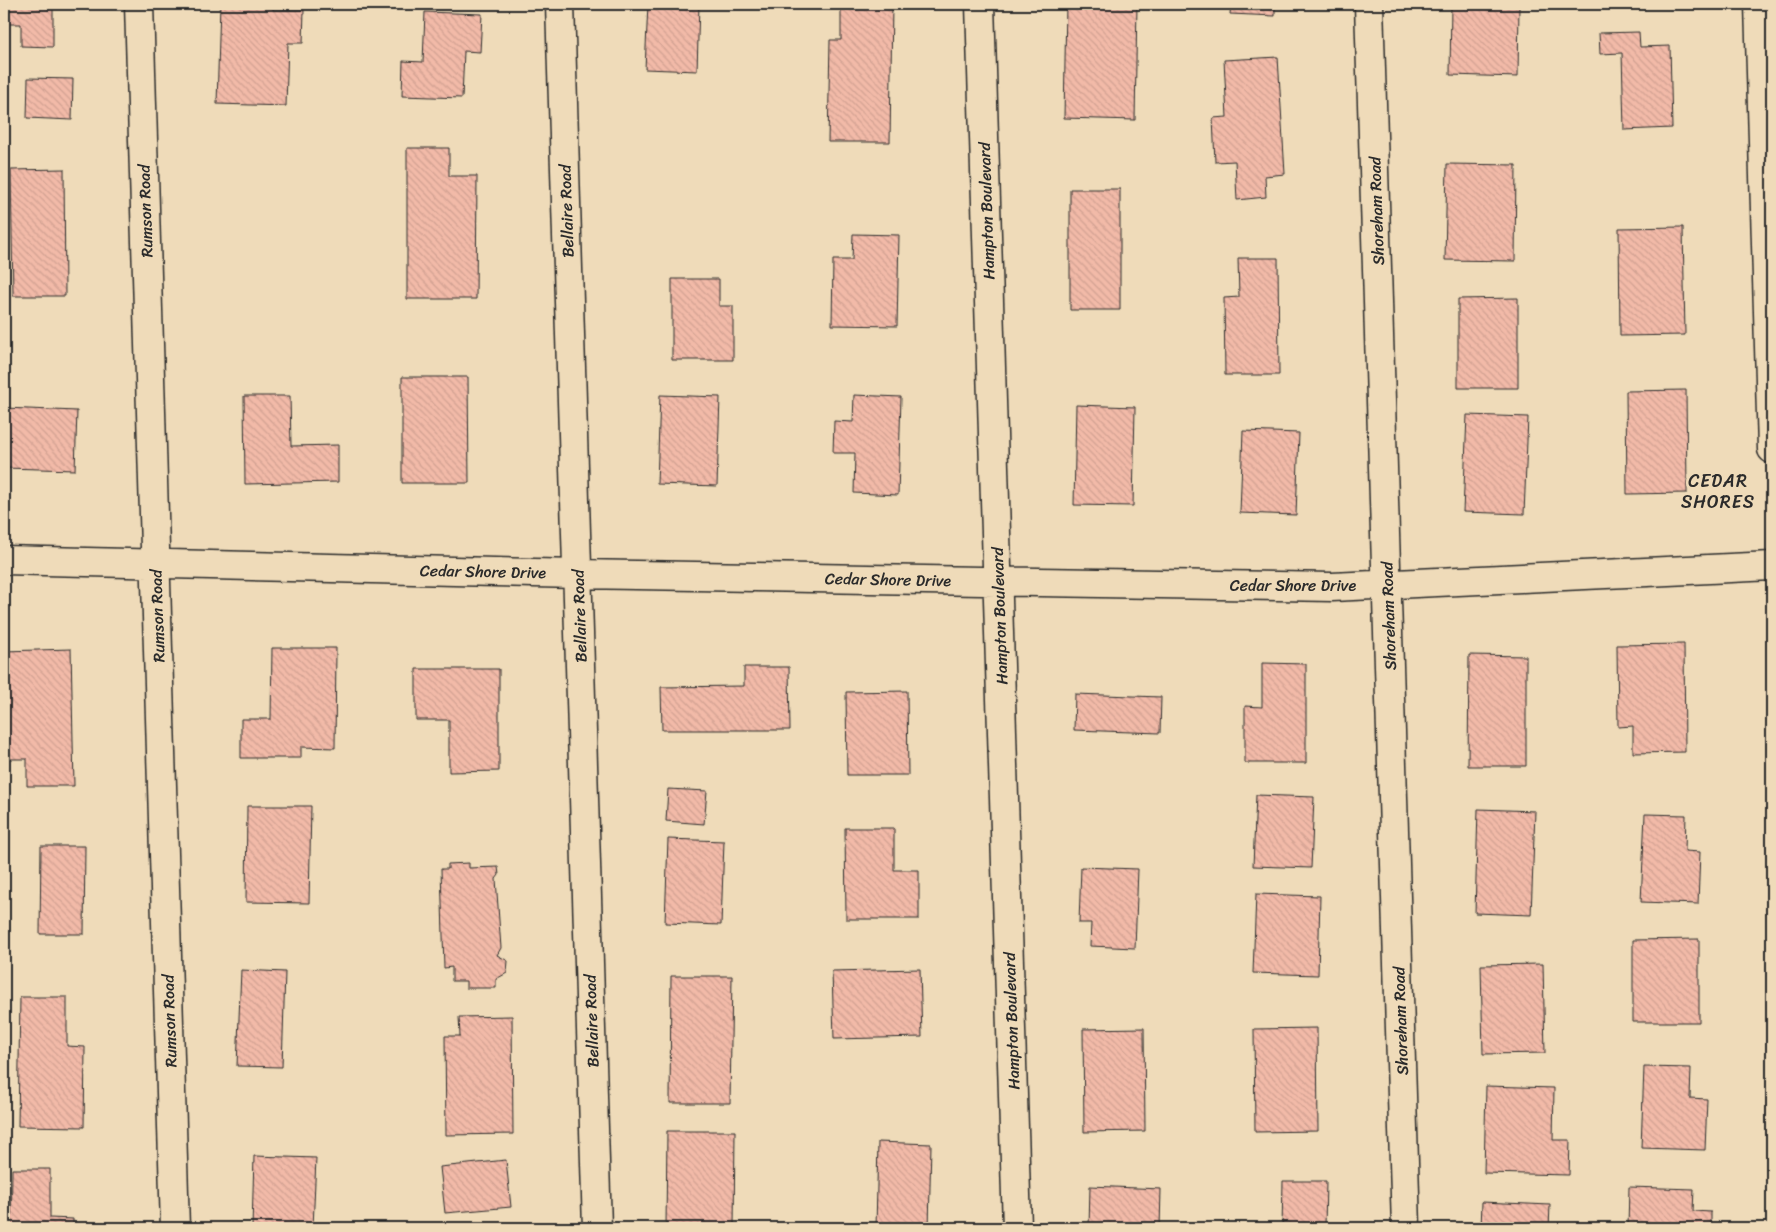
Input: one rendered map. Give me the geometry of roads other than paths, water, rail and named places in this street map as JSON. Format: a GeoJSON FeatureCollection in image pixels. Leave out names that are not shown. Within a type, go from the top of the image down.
{"type":"FeatureCollection","features":[{"type":"Feature","properties":{"kind":"street","name":"Rumson Road"},"geometry":{"type":"LineString","coordinates":[[139,4],[175,1228]]}},
{"type":"Feature","properties":{"kind":"street","name":"Bellaire Road"},"geometry":{"type":"LineString","coordinates":[[560,4],[597,1228]]}},
{"type":"Feature","properties":{"kind":"street","name":"Hampton Boulevard"},"geometry":{"type":"LineString","coordinates":[[980,4],[1017,1228]]}},
{"type":"Feature","properties":{"kind":"street","name":"Shoreham Road"},"geometry":{"type":"LineString","coordinates":[[1369,4],[1406,1228]]}},
{"type":"Feature","properties":{"kind":"street"},"geometry":{"type":"LineString","coordinates":[[1759,4],[1772,449]]}},
{"type":"Feature","properties":{"kind":"street","name":"Cedar Shore Drive"},"geometry":{"type":"LineString","coordinates":[[4,560],[577,574],[1332,587],[1772,566]]}},
{"type":"Feature","properties":{"kind":"district","name":"CEDAR SHORES"},"geometry":{"type":"Point","coordinates":[1718,491]}}]}
